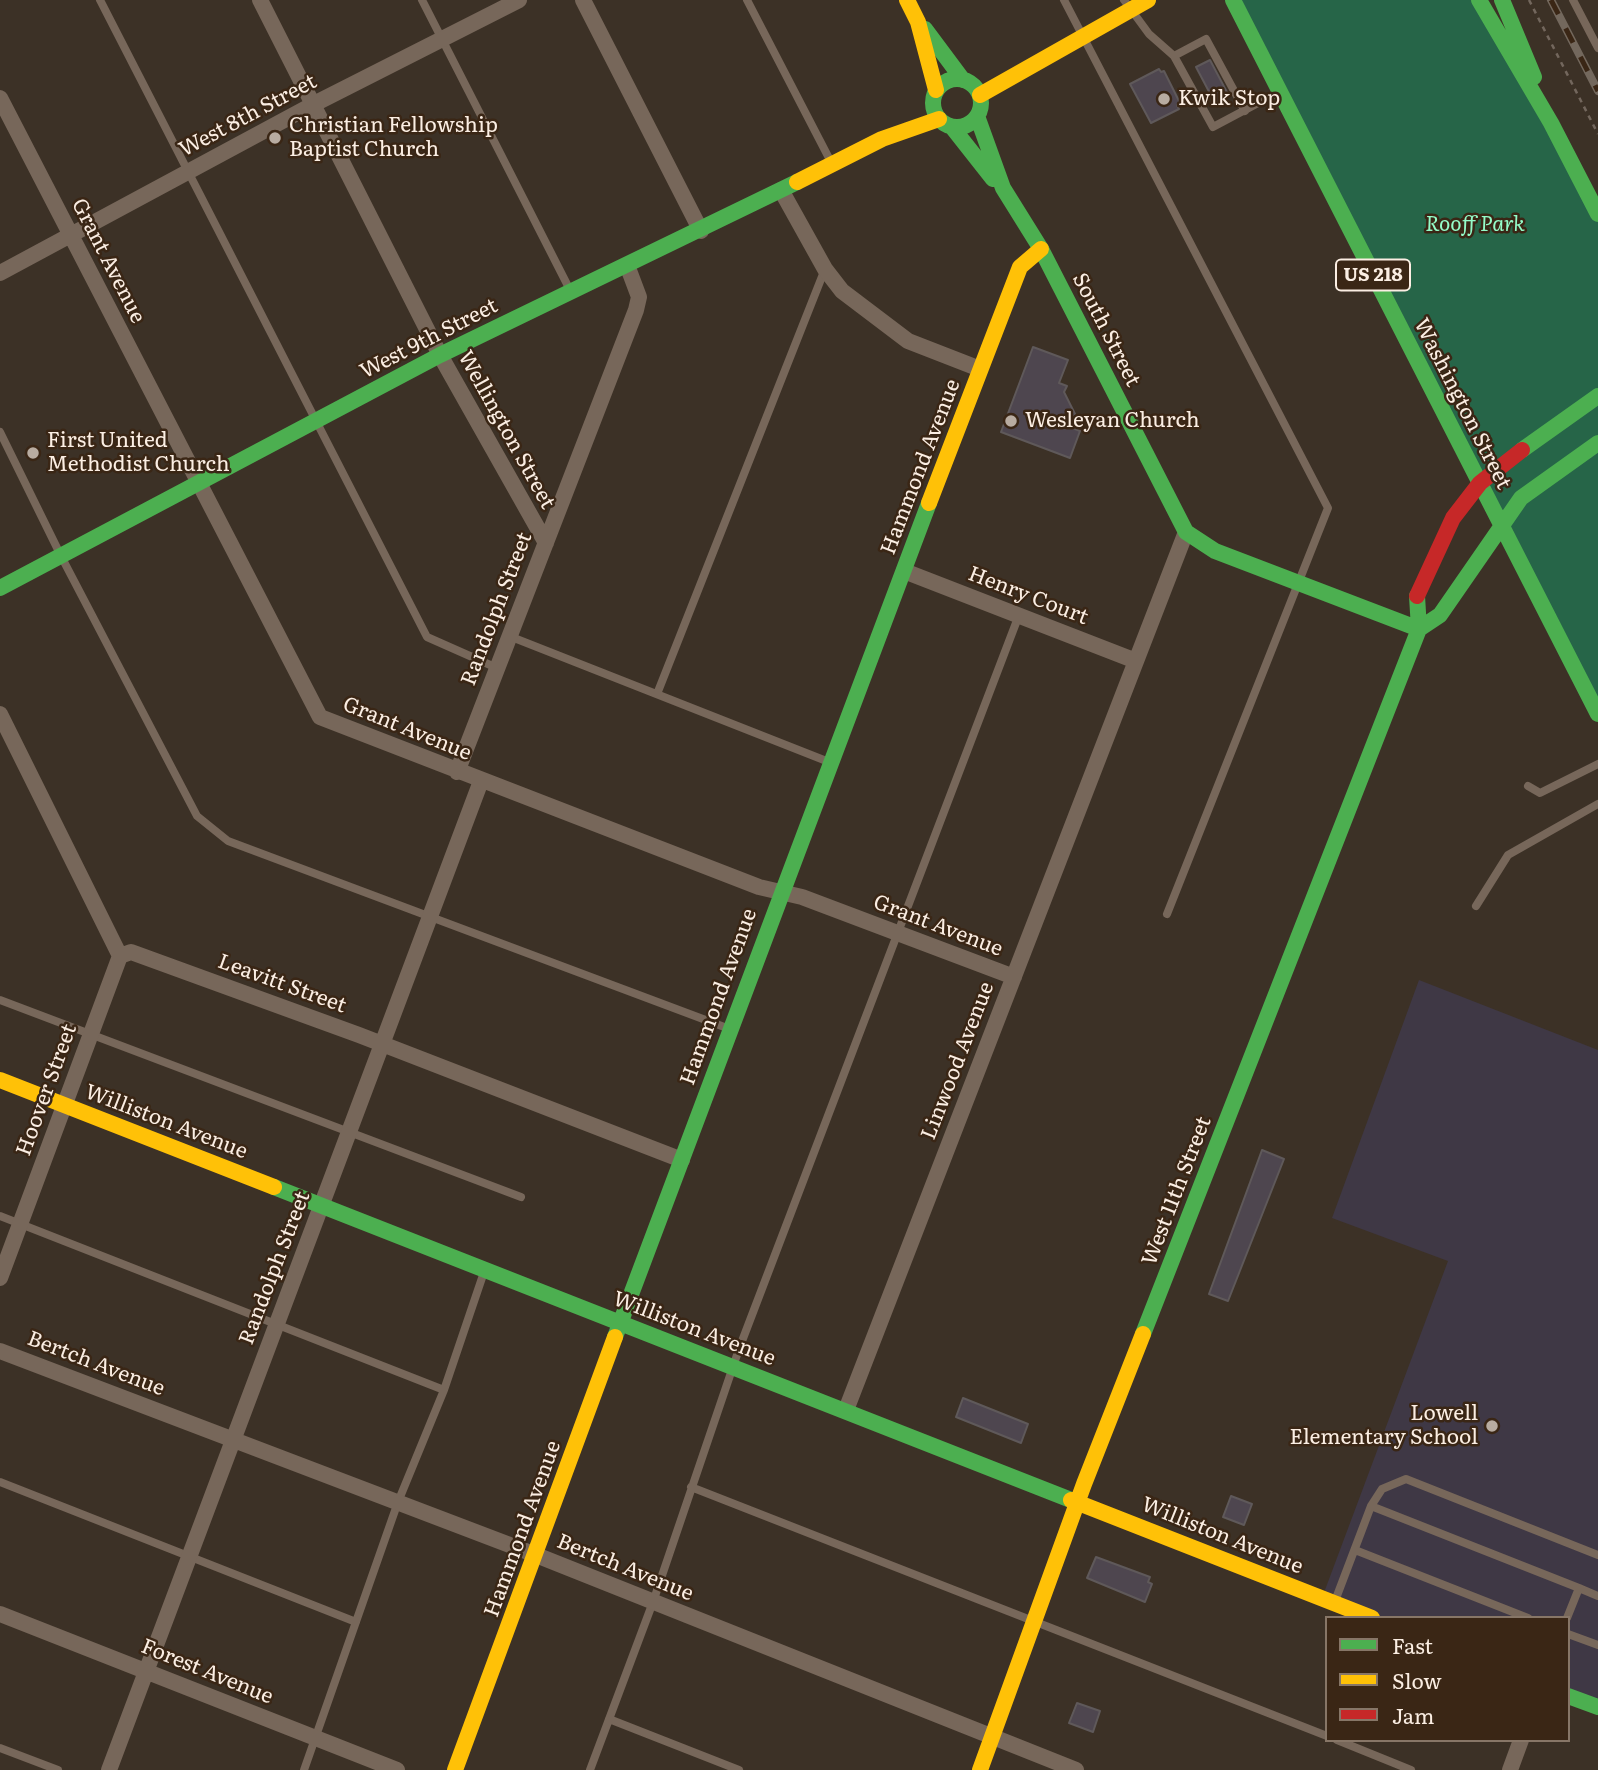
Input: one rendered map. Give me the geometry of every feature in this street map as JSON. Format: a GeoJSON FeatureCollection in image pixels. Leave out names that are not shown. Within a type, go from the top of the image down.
{"type":"FeatureCollection","features":[{"type":"Feature","properties":{"kind":"main road"},"geometry":{"type":"LineString","coordinates":[[907,0],[918,22],[963,80],[979,95]]}},
{"type":"Feature","properties":{"kind":"main road"},"geometry":{"type":"LineString","coordinates":[[979,95],[1082,36],[1127,5],[1148,0]]}},
{"type":"Feature","properties":{"kind":"main road","name":"Washington Street"},"geometry":{"type":"LineString","coordinates":[[1233,0],[1598,714]]}},
{"type":"Feature","properties":{"kind":"main road"},"geometry":{"type":"LineString","coordinates":[[1479,0],[1551,123],[1598,214]]}},
{"type":"Feature","properties":{"kind":"main road"},"geometry":{"type":"LineString","coordinates":[[1502,0],[1516,27],[1551,123]]}},
{"type":"Feature","properties":{"kind":"main road"},"geometry":{"type":"LineString","coordinates":[[918,22],[934,94],[934,113],[945,123],[966,125],[977,116],[979,95]]}},
{"type":"Feature","properties":{"kind":"main road"},"geometry":{"type":"LineString","coordinates":[[934,94],[948,80],[963,80]]}},
{"type":"Feature","properties":{"kind":"main road","name":"West 9th Street"},"geometry":{"type":"LineString","coordinates":[[882,139],[934,94]]}},
{"type":"Feature","properties":{"kind":"main road","name":"South Street"},"geometry":{"type":"LineString","coordinates":[[977,116],[980,131],[1003,188],[1041,249],[1186,532],[1215,551],[1419,629]]}},
{"type":"Feature","properties":{"kind":"main road","name":"West 9th Street"},"geometry":{"type":"LineString","coordinates":[[0,588],[440,355],[701,231],[882,139],[945,123]]}},
{"type":"Feature","properties":{"kind":"main road","name":"South Street"},"geometry":{"type":"LineString","coordinates":[[945,123],[985,171],[1003,188]]}},
{"type":"Feature","properties":{"kind":"main road","name":"Hammond Avenue"},"geometry":{"type":"LineString","coordinates":[[455,1770],[780,892],[980,369],[1020,268],[1041,249]]}},
{"type":"Feature","properties":{"kind":"main road","name":"West 11th Street"},"geometry":{"type":"LineString","coordinates":[[980,1770],[1078,1501],[1419,629],[1416,599],[1452,518],[1480,483],[1562,418],[1598,396]]}},
{"type":"Feature","properties":{"kind":"main road","name":"West 11th Street"},"geometry":{"type":"LineString","coordinates":[[1419,629],[1440,615],[1521,498],[1598,443]]}},
{"type":"Feature","properties":{"kind":"main road","name":"Williston Avenue"},"geometry":{"type":"LineString","coordinates":[[0,1080],[322,1204],[1367,1616]]}},
{"type":"Feature","properties":{"kind":"main road"},"geometry":{"type":"LineString","coordinates":[[1570,1697],[1598,1707]]}},
{"type":"Feature","properties":{"kind":"street","name":"Wellington Street"},"geometry":{"type":"LineString","coordinates":[[260,0],[440,355],[546,543]]}},
{"type":"Feature","properties":{"kind":"street","name":"West 8th Street"},"geometry":{"type":"LineString","coordinates":[[0,273],[314,104],[519,0]]}},
{"type":"Feature","properties":{"kind":"street"},"geometry":{"type":"LineString","coordinates":[[583,0],[701,231]]}},
{"type":"Feature","properties":{"kind":"street","name":"Grant Avenue"},"geometry":{"type":"LineString","coordinates":[[0,98],[320,717],[481,782],[1014,976]]}},
{"type":"Feature","properties":{"kind":"street"},"geometry":{"type":"LineString","coordinates":[[781,190],[825,269],[842,290],[908,341],[980,369]]}},
{"type":"Feature","properties":{"kind":"street","name":"Randolph Street"},"geometry":{"type":"LineString","coordinates":[[457,772],[636,310],[639,297],[627,265]]}},
{"type":"Feature","properties":{"kind":"street","name":"Linwood Avenue"},"geometry":{"type":"LineString","coordinates":[[846,1410],[1186,532]]}},
{"type":"Feature","properties":{"kind":"street","name":"Henry Court"},"geometry":{"type":"LineString","coordinates":[[904,571],[1136,661]]}},
{"type":"Feature","properties":{"kind":"street"},"geometry":{"type":"LineString","coordinates":[[0,714],[120,956]]}},
{"type":"Feature","properties":{"kind":"street","name":"Randolph Street"},"geometry":{"type":"LineString","coordinates":[[109,1770],[481,782]]}},
{"type":"Feature","properties":{"kind":"street","name":"Leavitt Street"},"geometry":{"type":"LineString","coordinates":[[120,956],[131,952],[382,1044],[682,1160]]}},
{"type":"Feature","properties":{"kind":"street","name":"Hoover Street"},"geometry":{"type":"LineString","coordinates":[[0,1278],[120,956]]}},
{"type":"Feature","properties":{"kind":"street","name":"Bertch Avenue"},"geometry":{"type":"LineString","coordinates":[[0,1351],[536,1555],[1076,1770]]}},
{"type":"Feature","properties":{"kind":"street","name":"Forest Avenue"},"geometry":{"type":"LineString","coordinates":[[0,1614],[397,1770]]}},
{"type":"Feature","properties":{"kind":"street"},"geometry":{"type":"LineString","coordinates":[[1510,1770],[1520,1742]]}},
{"type":"Feature","properties":{"kind":"lane"},"geometry":{"type":"LineString","coordinates":[[100,0],[427,637],[497,668]]}},
{"type":"Feature","properties":{"kind":"lane"},"geometry":{"type":"LineString","coordinates":[[422,0],[571,292]]}},
{"type":"Feature","properties":{"kind":"lane"},"geometry":{"type":"LineString","coordinates":[[747,0],[833,164]]}},
{"type":"Feature","properties":{"kind":"lane"},"geometry":{"type":"LineString","coordinates":[[1064,0],[1328,508],[1167,914]]}},
{"type":"Feature","properties":{"kind":"lane"},"geometry":{"type":"LineString","coordinates":[[1573,0],[1598,48]]}},
{"type":"Feature","properties":{"kind":"lane"},"geometry":{"type":"LineString","coordinates":[[1127,5],[1149,34],[1174,56],[1213,127],[1279,92]]}},
{"type":"Feature","properties":{"kind":"lane"},"geometry":{"type":"LineString","coordinates":[[1174,56],[1206,39],[1245,111]]}},
{"type":"Feature","properties":{"kind":"lane"},"geometry":{"type":"LineString","coordinates":[[657,694],[825,269]]}},
{"type":"Feature","properties":{"kind":"lane"},"geometry":{"type":"LineString","coordinates":[[0,432],[61,556],[197,816],[228,841],[730,1029]]}},
{"type":"Feature","properties":{"kind":"lane"},"geometry":{"type":"LineString","coordinates":[[590,1770],[653,1602],[733,1367],[900,934],[1019,615]]}},
{"type":"Feature","properties":{"kind":"lane"},"geometry":{"type":"LineString","coordinates":[[509,636],[830,762]]}},
{"type":"Feature","properties":{"kind":"lane"},"geometry":{"type":"LineString","coordinates":[[1528,786],[1540,793],[1598,764]]}},
{"type":"Feature","properties":{"kind":"lane"},"geometry":{"type":"LineString","coordinates":[[1476,905],[1508,855],[1598,804]]}},
{"type":"Feature","properties":{"kind":"lane"},"geometry":{"type":"LineString","coordinates":[[0,1000],[521,1197]]}},
{"type":"Feature","properties":{"kind":"lane"},"geometry":{"type":"LineString","coordinates":[[0,1216],[444,1390]]}},
{"type":"Feature","properties":{"kind":"lane"},"geometry":{"type":"LineString","coordinates":[[304,1770],[398,1502],[444,1390],[485,1269]]}},
{"type":"Feature","properties":{"kind":"lane"},"geometry":{"type":"LineString","coordinates":[[1334,1603],[1371,1506],[1382,1489],[1406,1479],[1598,1555]]}},
{"type":"Feature","properties":{"kind":"lane"},"geometry":{"type":"LineString","coordinates":[[0,1482],[356,1622]]}},
{"type":"Feature","properties":{"kind":"lane"},"geometry":{"type":"LineString","coordinates":[[691,1487],[1325,1735]]}},
{"type":"Feature","properties":{"kind":"lane"},"geometry":{"type":"LineString","coordinates":[[1371,1506],[1598,1596]]}},
{"type":"Feature","properties":{"kind":"lane"},"geometry":{"type":"LineString","coordinates":[[1355,1550],[1523,1616]]}},
{"type":"Feature","properties":{"kind":"lane"},"geometry":{"type":"LineString","coordinates":[[1568,1616],[1579,1588]]}},
{"type":"Feature","properties":{"kind":"lane"},"geometry":{"type":"LineString","coordinates":[[1570,1635],[1598,1645]]}},
{"type":"Feature","properties":{"kind":"lane"},"geometry":{"type":"LineString","coordinates":[[609,1719],[739,1770]]}},
{"type":"Feature","properties":{"kind":"lane"},"geometry":{"type":"LineString","coordinates":[[1342,1742],[1411,1770]]}},
{"type":"Feature","properties":{"kind":"lane"},"geometry":{"type":"LineString","coordinates":[[0,1748],[58,1770]]}},
{"type":"Feature","properties":{"kind":"path"},"geometry":{"type":"LineString","coordinates":[[1529,0],[1598,134]]}},
{"type":"Feature","properties":{"kind":"shaded area","name":"Lowell Elementary School"},"geometry":{"type":"Polygon","coordinates":[[[1419,980],[1598,1050],[1598,1707],[1570,1696],[1570,1616],[1367,1616],[1322,1598],[1448,1261],[1332,1218],[1419,980]]]}},
{"type":"Feature","properties":{"kind":"green space","name":"Rooff Park"},"geometry":{"type":"Polygon","coordinates":[[[1233,0],[1479,0],[1598,214],[1598,714],[1233,0]]]}},
{"type":"Feature","properties":{"kind":"building"},"geometry":{"type":"Polygon","coordinates":[[[1210,60],[1229,96],[1215,103],[1196,67],[1210,60]]]}},
{"type":"Feature","properties":{"kind":"building"},"geometry":{"type":"Polygon","coordinates":[[[1159,69],[1164,71],[1180,103],[1177,105],[1179,109],[1151,123],[1130,84],[1159,69]]]}},
{"type":"Feature","properties":{"kind":"building"},"geometry":{"type":"Polygon","coordinates":[[[1033,347],[1068,360],[1059,383],[1067,386],[1064,392],[1075,414],[1070,427],[1080,431],[1070,458],[1001,432],[1033,347]]]}},
{"type":"Feature","properties":{"kind":"building"},"geometry":{"type":"Polygon","coordinates":[[[1262,1150],[1284,1159],[1228,1301],[1209,1294],[1262,1150]]]}},
{"type":"Feature","properties":{"kind":"building"},"geometry":{"type":"Polygon","coordinates":[[[963,1398],[1028,1424],[1021,1443],[956,1417],[963,1398]]]}},
{"type":"Feature","properties":{"kind":"building"},"geometry":{"type":"Polygon","coordinates":[[[1231,1496],[1252,1504],[1244,1525],[1223,1517],[1231,1496]]]}},
{"type":"Feature","properties":{"kind":"building"},"geometry":{"type":"Polygon","coordinates":[[[1096,1557],[1150,1577],[1148,1582],[1152,1584],[1145,1602],[1087,1578],[1096,1557]]]}},
{"type":"Feature","properties":{"kind":"building"},"geometry":{"type":"Polygon","coordinates":[[[1077,1703],[1100,1711],[1093,1732],[1069,1723],[1077,1703]]]}},
{"type":"Feature","properties":{"kind":"railway"},"geometry":{"type":"LineString","coordinates":[[1551,0],[1598,91]]}},
{"type":"Feature","properties":{"kind":"traffic: fast"},"geometry":{"type":"LineString","coordinates":[[1233,0],[1598,714]]}},
{"type":"Feature","properties":{"kind":"traffic: fast"},"geometry":{"type":"LineString","coordinates":[[1479,0],[1551,123],[1598,214]]}},
{"type":"Feature","properties":{"kind":"traffic: fast"},"geometry":{"type":"LineString","coordinates":[[1502,0],[1534,77]]}},
{"type":"Feature","properties":{"kind":"traffic: fast"},"geometry":{"type":"LineString","coordinates":[[925,29],[963,80]]}},
{"type":"Feature","properties":{"kind":"traffic: fast"},"geometry":{"type":"LineString","coordinates":[[957,79],[974,86],[981,103],[974,120],[957,127],[940,120],[933,103],[940,86],[957,79]]}},
{"type":"Feature","properties":{"kind":"traffic: fast"},"geometry":{"type":"LineString","coordinates":[[977,116],[1003,188],[1041,249],[1186,532],[1215,551],[1419,629]]}},
{"type":"Feature","properties":{"kind":"traffic: fast"},"geometry":{"type":"LineString","coordinates":[[952,127],[993,179]]}},
{"type":"Feature","properties":{"kind":"traffic: fast"},"geometry":{"type":"LineString","coordinates":[[0,588],[440,355],[797,182]]}},
{"type":"Feature","properties":{"kind":"traffic: fast"},"geometry":{"type":"LineString","coordinates":[[1522,450],[1598,396]]}},
{"type":"Feature","properties":{"kind":"traffic: fast"},"geometry":{"type":"LineString","coordinates":[[1419,629],[1440,615],[1521,498],[1598,443]]}},
{"type":"Feature","properties":{"kind":"traffic: fast"},"geometry":{"type":"LineString","coordinates":[[615,1337],[929,503]]}},
{"type":"Feature","properties":{"kind":"traffic: fast"},"geometry":{"type":"LineString","coordinates":[[1143,1334],[1419,629],[1417,596]]}},
{"type":"Feature","properties":{"kind":"traffic: fast"},"geometry":{"type":"LineString","coordinates":[[274,1187],[1071,1500]]}},
{"type":"Feature","properties":{"kind":"traffic: fast"},"geometry":{"type":"LineString","coordinates":[[1570,1697],[1598,1707]]}},
{"type":"Feature","properties":{"kind":"traffic: slow"},"geometry":{"type":"LineString","coordinates":[[907,0],[918,22],[936,90]]}},
{"type":"Feature","properties":{"kind":"traffic: slow"},"geometry":{"type":"LineString","coordinates":[[980,95],[1148,0]]}},
{"type":"Feature","properties":{"kind":"traffic: slow"},"geometry":{"type":"LineString","coordinates":[[797,182],[882,139],[939,119]]}},
{"type":"Feature","properties":{"kind":"traffic: slow"},"geometry":{"type":"LineString","coordinates":[[929,503],[1020,267],[1041,249]]}},
{"type":"Feature","properties":{"kind":"traffic: slow"},"geometry":{"type":"LineString","coordinates":[[0,1080],[274,1187]]}},
{"type":"Feature","properties":{"kind":"traffic: slow"},"geometry":{"type":"LineString","coordinates":[[980,1770],[1084,1484],[1143,1334]]}},
{"type":"Feature","properties":{"kind":"traffic: slow"},"geometry":{"type":"LineString","coordinates":[[455,1770],[615,1337]]}},
{"type":"Feature","properties":{"kind":"traffic: slow"},"geometry":{"type":"LineString","coordinates":[[1071,1500],[1367,1616]]}},
{"type":"Feature","properties":{"kind":"traffic: jam"},"geometry":{"type":"LineString","coordinates":[[1417,596],[1453,518],[1480,483],[1522,450]]}},
{"type":"Feature","properties":{"kind":"place","name":"Kwik Stop"},"geometry":{"type":"Point","coordinates":[1164,99]}},
{"type":"Feature","properties":{"kind":"place","name":"Christian Fellowship Baptist Church"},"geometry":{"type":"Point","coordinates":[275,138]}},
{"type":"Feature","properties":{"kind":"place","name":"Wesleyan Church"},"geometry":{"type":"Point","coordinates":[1011,421]}},
{"type":"Feature","properties":{"kind":"place","name":"First United Methodist Church"},"geometry":{"type":"Point","coordinates":[33,453]}},
{"type":"Feature","properties":{"kind":"place","name":"Lowell Elementary School"},"geometry":{"type":"Point","coordinates":[1492,1426]}}]}
